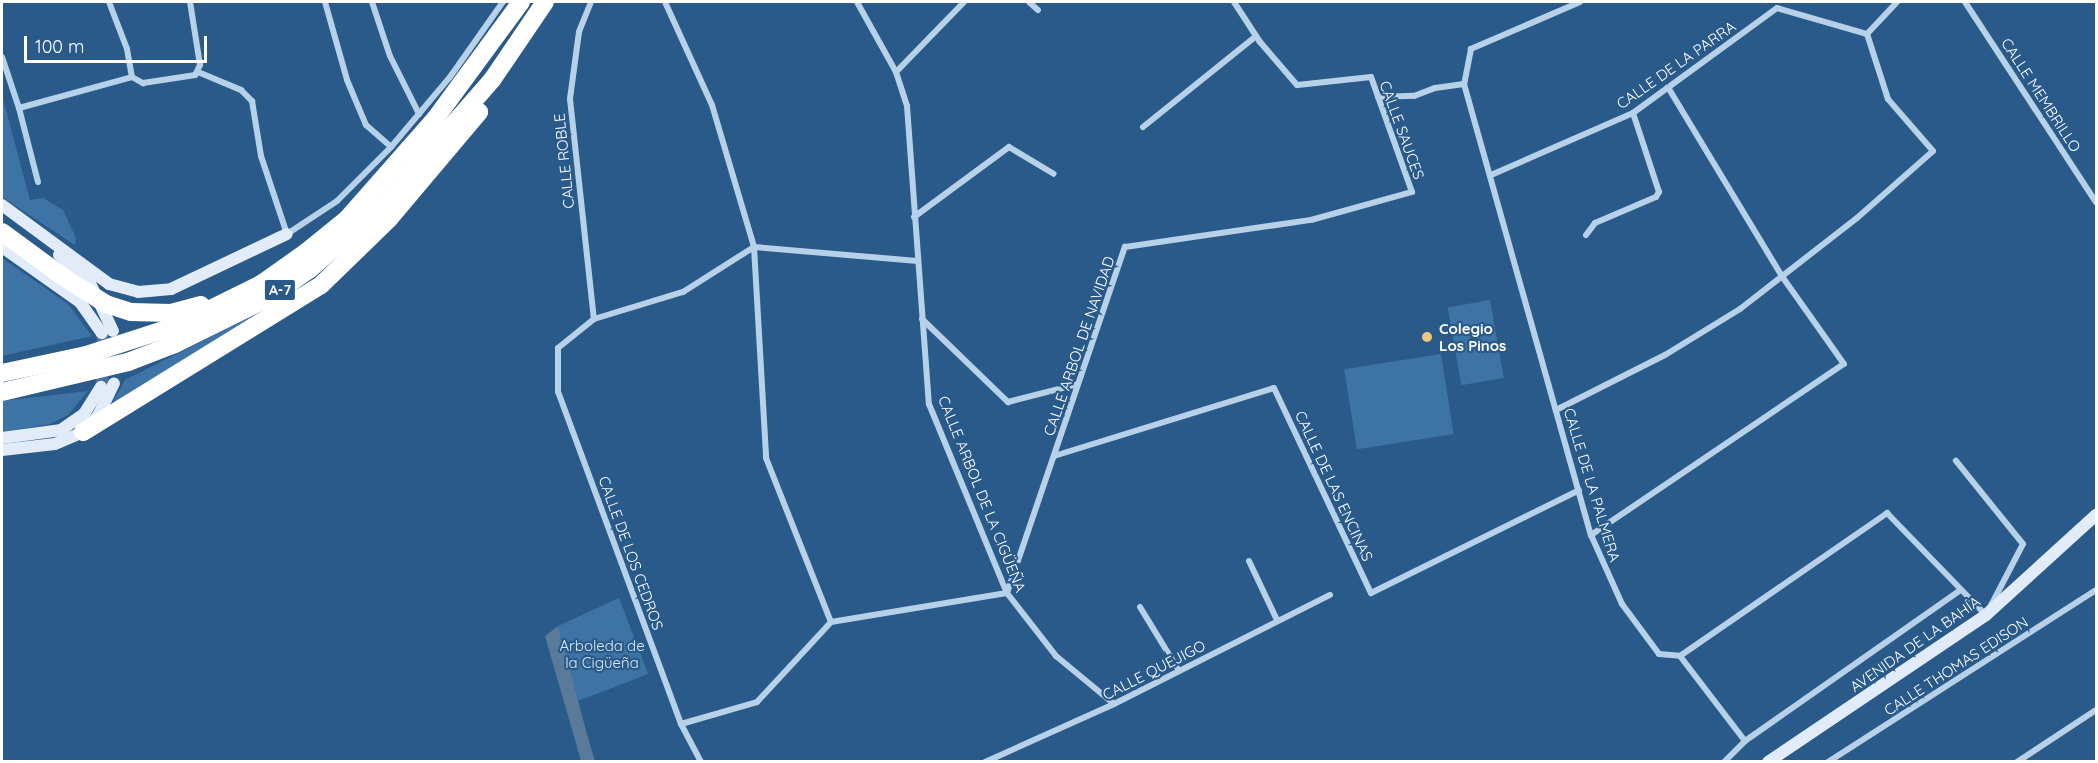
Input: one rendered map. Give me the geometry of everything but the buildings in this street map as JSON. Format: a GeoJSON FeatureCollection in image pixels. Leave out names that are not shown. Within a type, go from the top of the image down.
{"type":"FeatureCollection","features":[{"type":"Feature","properties":{"kind":"highway","name":"A-7"},"geometry":{"type":"LineString","coordinates":[[2,374],[137,340],[176,326],[261,284],[347,219],[435,119],[521,2]]}},
{"type":"Feature","properties":{"kind":"highway","name":"A-7"},"geometry":{"type":"LineString","coordinates":[[2,392],[128,362],[223,322],[270,297],[310,269],[375,213],[492,80],[545,2]]}},
{"type":"Feature","properties":{"kind":"highway"},"geometry":{"type":"LineString","coordinates":[[83,432],[321,285],[389,219],[450,150],[488,100],[492,80]]}},
{"type":"Feature","properties":{"kind":"highway"},"geometry":{"type":"LineString","coordinates":[[2,232],[62,276],[106,304],[131,312],[152,314],[191,309],[244,284],[261,284]]}},
{"type":"Feature","properties":{"kind":"street"},"geometry":{"type":"LineString","coordinates":[[109,2],[127,49],[132,77]]}},
{"type":"Feature","properties":{"kind":"street"},"geometry":{"type":"LineString","coordinates":[[190,2],[198,72]]}},
{"type":"Feature","properties":{"kind":"street"},"geometry":{"type":"LineString","coordinates":[[325,2],[347,80],[366,125],[392,147]]}},
{"type":"Feature","properties":{"kind":"street"},"geometry":{"type":"LineString","coordinates":[[372,2],[390,56],[419,114]]}},
{"type":"Feature","properties":{"kind":"street"},"geometry":{"type":"LineString","coordinates":[[2,205],[110,284],[138,292],[171,289],[288,234],[337,201],[392,147],[503,2]]}},
{"type":"Feature","properties":{"kind":"street","name":"CALLE ROBLE"},"geometry":{"type":"LineString","coordinates":[[591,2],[579,32],[570,99],[594,319]]}},
{"type":"Feature","properties":{"kind":"street"},"geometry":{"type":"LineString","coordinates":[[665,2],[712,105],[754,247],[766,458],[831,622]]}},
{"type":"Feature","properties":{"kind":"street","name":"CALLE ARBOL DE LA CIGÜEÑA"},"geometry":{"type":"LineString","coordinates":[[857,2],[896,72],[907,106],[929,404],[1007,593],[1056,656],[1114,704]]}},
{"type":"Feature","properties":{"kind":"street"},"geometry":{"type":"LineString","coordinates":[[896,72],[964,2]]}},
{"type":"Feature","properties":{"kind":"street"},"geometry":{"type":"LineString","coordinates":[[1029,2],[1038,10]]}},
{"type":"Feature","properties":{"kind":"street"},"geometry":{"type":"LineString","coordinates":[[1143,127],[1256,36],[1234,2]]}},
{"type":"Feature","properties":{"kind":"street","name":"CALLE DE LA PALMERA"},"geometry":{"type":"LineString","coordinates":[[1580,2],[1471,49],[1464,84],[1591,535],[1622,604],[1659,654],[1680,656]]}},
{"type":"Feature","properties":{"kind":"street"},"geometry":{"type":"LineString","coordinates":[[1556,410],[1707,331],[1783,278],[1933,151],[1888,99],[1868,34],[1897,2]]}},
{"type":"Feature","properties":{"kind":"street","name":"CALLE MEMBRILLO"},"geometry":{"type":"LineString","coordinates":[[1965,2],[2097,202]]}},
{"type":"Feature","properties":{"kind":"street","name":"CALLE DE LA PARRA"},"geometry":{"type":"LineString","coordinates":[[1491,175],[1633,113],[1777,9],[1868,34]]}},
{"type":"Feature","properties":{"kind":"street","name":"CALLE SAUCES"},"geometry":{"type":"LineString","coordinates":[[1256,36],[1297,85],[1371,77],[1412,192]]}},
{"type":"Feature","properties":{"kind":"street"},"geometry":{"type":"LineString","coordinates":[[2,57],[19,108],[38,182]]}},
{"type":"Feature","properties":{"kind":"street"},"geometry":{"type":"LineString","coordinates":[[19,108],[132,77],[143,83],[192,77],[198,72]]}},
{"type":"Feature","properties":{"kind":"street"},"geometry":{"type":"LineString","coordinates":[[198,72],[241,90],[252,101],[261,156],[288,234]]}},
{"type":"Feature","properties":{"kind":"street"},"geometry":{"type":"LineString","coordinates":[[1378,97],[1414,96],[1435,88],[1464,84]]}},
{"type":"Feature","properties":{"kind":"street"},"geometry":{"type":"LineString","coordinates":[[1591,535],[1844,364],[1783,278],[1668,87]]}},
{"type":"Feature","properties":{"kind":"street"},"geometry":{"type":"LineString","coordinates":[[1586,235],[1594,223],[1656,197],[1659,192],[1633,113]]}},
{"type":"Feature","properties":{"kind":"street"},"geometry":{"type":"LineString","coordinates":[[914,217],[1009,147],[1054,174]]}},
{"type":"Feature","properties":{"kind":"street","name":"CALLE ARBOL DE NAVIDAD"},"geometry":{"type":"LineString","coordinates":[[1007,593],[1125,247],[1311,220],[1412,192]]}},
{"type":"Feature","properties":{"kind":"street"},"geometry":{"type":"LineString","coordinates":[[2,215],[62,257],[90,283],[108,332],[80,302],[2,247]]}},
{"type":"Feature","properties":{"kind":"street"},"geometry":{"type":"LineString","coordinates":[[594,319],[683,292],[754,247],[917,261]]}},
{"type":"Feature","properties":{"kind":"street"},"geometry":{"type":"LineString","coordinates":[[922,318],[1008,402],[1078,384]]}},
{"type":"Feature","properties":{"kind":"street","name":"CALLE DE LOS CEDROS"},"geometry":{"type":"LineString","coordinates":[[594,319],[558,348],[558,392],[681,724],[701,762]]}},
{"type":"Feature","properties":{"kind":"street"},"geometry":{"type":"LineString","coordinates":[[2,450],[54,444],[83,432],[99,414],[114,383]]}},
{"type":"Feature","properties":{"kind":"street"},"geometry":{"type":"LineString","coordinates":[[2,438],[61,430],[84,414],[101,387]]}},
{"type":"Feature","properties":{"kind":"street","name":"CALLE DE LAS ENCINAS"},"geometry":{"type":"LineString","coordinates":[[1054,456],[1274,388],[1371,592],[1579,490]]}},
{"type":"Feature","properties":{"kind":"street"},"geometry":{"type":"LineString","coordinates":[[1745,741],[1680,656],[1887,513],[1959,591],[1986,615],[2024,544],[1956,461]]}},
{"type":"Feature","properties":{"kind":"street","name":"AVENIDA DE LA BAHÍA"},"geometry":{"type":"LineString","coordinates":[[1768,762],[1986,615],[2097,515]]}},
{"type":"Feature","properties":{"kind":"street"},"geometry":{"type":"LineString","coordinates":[[1249,561],[1277,620]]}},
{"type":"Feature","properties":{"kind":"street","name":"CALLE THOMAS EDISON"},"geometry":{"type":"LineString","coordinates":[[1828,762],[2097,590]]}},
{"type":"Feature","properties":{"kind":"street"},"geometry":{"type":"LineString","coordinates":[[1724,762],[1745,741],[1959,591]]}},
{"type":"Feature","properties":{"kind":"street"},"geometry":{"type":"LineString","coordinates":[[681,724],[757,702],[831,622],[1007,593]]}},
{"type":"Feature","properties":{"kind":"street","name":"CALLE QUEJIGO"},"geometry":{"type":"LineString","coordinates":[[986,762],[1114,704],[1330,595]]}},
{"type":"Feature","properties":{"kind":"street"},"geometry":{"type":"LineString","coordinates":[[1140,607],[1179,672]]}},
{"type":"Feature","properties":{"kind":"street"},"geometry":{"type":"LineString","coordinates":[[2017,762],[2097,710]]}},
{"type":"Feature","properties":{"kind":"green space"},"geometry":{"type":"Polygon","coordinates":[[[2,95],[30,200],[43,198],[63,210],[76,238],[75,245],[2,197],[2,95]]]}},
{"type":"Feature","properties":{"kind":"green space"},"geometry":{"type":"Polygon","coordinates":[[[2,258],[68,304],[92,336],[2,356],[2,258]]]}},
{"type":"Feature","properties":{"kind":"green space"},"geometry":{"type":"Polygon","coordinates":[[[294,295],[111,406],[125,380],[294,295]]]}},
{"type":"Feature","properties":{"kind":"green space"},"geometry":{"type":"Polygon","coordinates":[[[1490,300],[1504,378],[1461,385],[1448,307],[1490,300]]]}},
{"type":"Feature","properties":{"kind":"green space"},"geometry":{"type":"Polygon","coordinates":[[[1441,354],[1454,434],[1357,449],[1344,369],[1441,354]]]}},
{"type":"Feature","properties":{"kind":"green space"},"geometry":{"type":"Polygon","coordinates":[[[88,391],[68,415],[50,424],[2,432],[2,401],[88,391]]]}},
{"type":"Feature","properties":{"kind":"green space","name":"Arboleda de la Cigüeña"},"geometry":{"type":"Polygon","coordinates":[[[619,598],[648,674],[578,701],[558,626],[619,598]]]}},
{"type":"Feature","properties":{"kind":"shaded area"},"geometry":{"type":"Polygon","coordinates":[[[558,626],[595,761],[581,761],[545,636],[558,626]]]}},
{"type":"Feature","properties":{"kind":"tunnel"},"geometry":{"type":"LineString","coordinates":[[101,387],[105,360],[102,333]]}},
{"type":"Feature","properties":{"kind":"place","name":"Colegio Los Pinos"},"geometry":{"type":"Point","coordinates":[1427,337]}}]}
